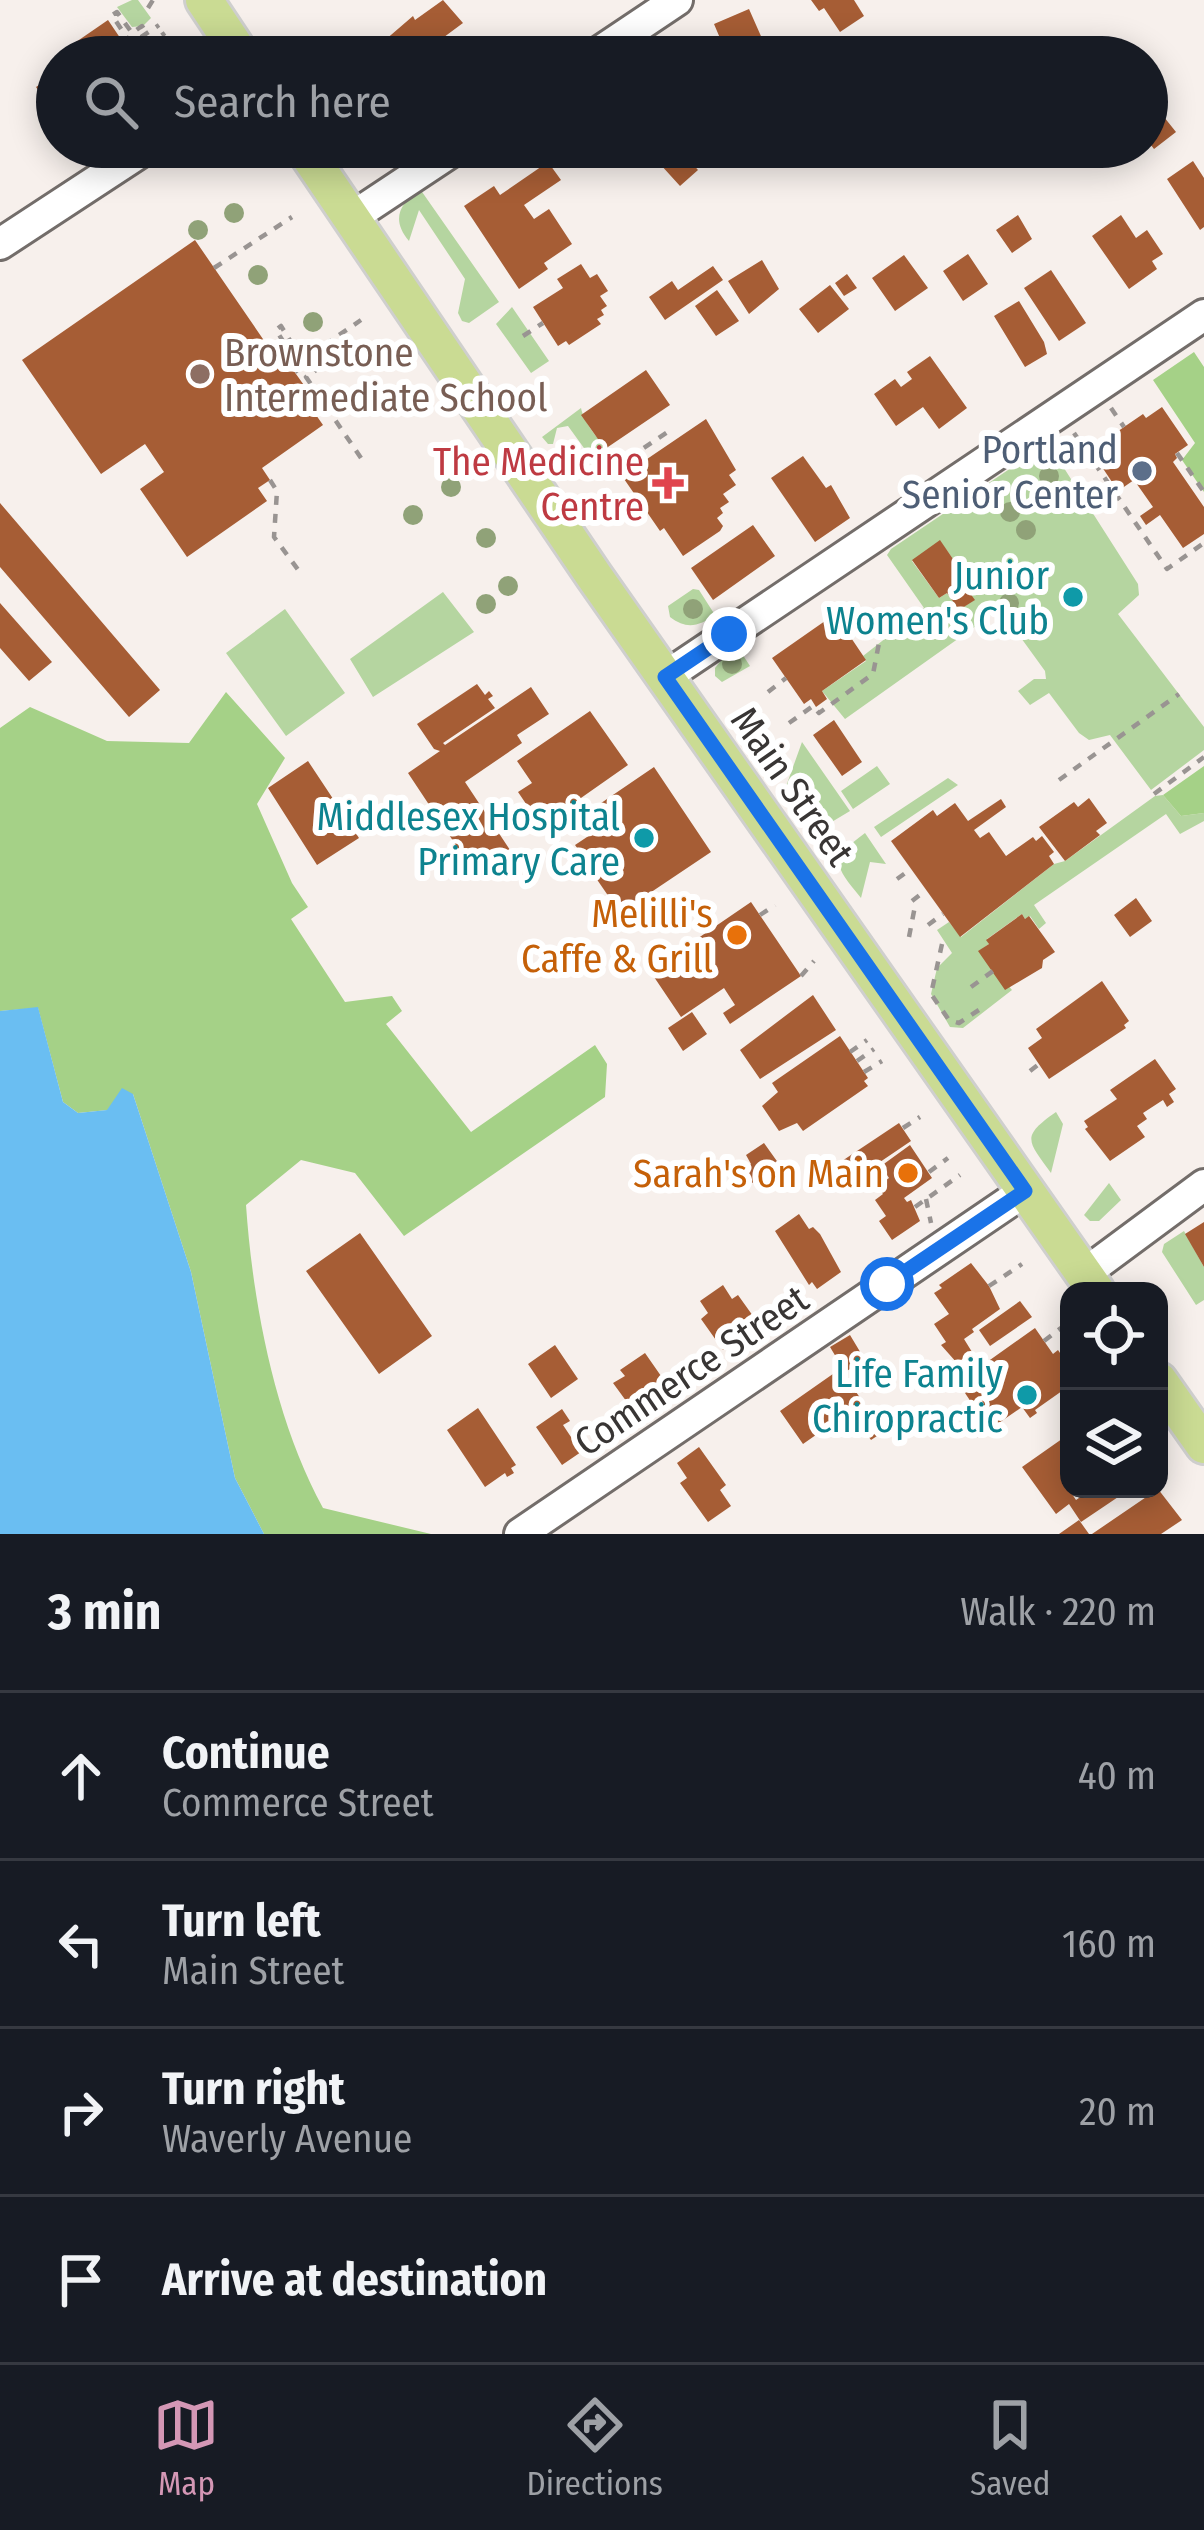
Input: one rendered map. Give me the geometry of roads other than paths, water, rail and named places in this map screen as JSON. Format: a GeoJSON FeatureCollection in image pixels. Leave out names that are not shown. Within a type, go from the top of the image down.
{"type":"FeatureCollection","features":[{"type":"Feature","properties":{"kind":"main road"},"geometry":{"type":"LineString","coordinates":[[204,0],[228,36]]}},
{"type":"Feature","properties":{"kind":"main road","name":"Main Street"},"geometry":{"type":"LineString","coordinates":[[317,168],[665,677],[1089,1282]]}},
{"type":"Feature","properties":{"kind":"main road"},"geometry":{"type":"LineString","coordinates":[[1165,1390],[1204,1445]]}},
{"type":"Feature","properties":{"kind":"street"},"geometry":{"type":"LineString","coordinates":[[623,36],[676,0]]}},
{"type":"Feature","properties":{"kind":"street"},"geometry":{"type":"LineString","coordinates":[[0,244],[116,168]]}},
{"type":"Feature","properties":{"kind":"street"},"geometry":{"type":"LineString","coordinates":[[351,218],[426,168]]}},
{"type":"Feature","properties":{"kind":"street"},"geometry":{"type":"LineString","coordinates":[[665,677],[1204,315]]}},
{"type":"Feature","properties":{"kind":"street"},"geometry":{"type":"LineString","coordinates":[[1091,1282],[1204,1185]]}},
{"type":"Feature","properties":{"kind":"street","name":"Commerce Street"},"geometry":{"type":"LineString","coordinates":[[520,1534],[1025,1191]]}},
{"type":"Feature","properties":{"kind":"water"},"geometry":{"type":"Polygon","coordinates":[[[38,1007],[63,1102],[78,1113],[107,1110],[122,1088],[133,1094],[191,1272],[235,1478],[264,1534],[0,1534],[0,1011],[38,1007]]]}},
{"type":"Feature","properties":{"kind":"place","name":"Brownstone Intermediate School"},"geometry":{"type":"Point","coordinates":[200,374]}},
{"type":"Feature","properties":{"kind":"place","name":"Portland Senior Center"},"geometry":{"type":"Point","coordinates":[1142,471]}},
{"type":"Feature","properties":{"kind":"place","name":"The Medicine Centre"},"geometry":{"type":"Point","coordinates":[668,483]}},
{"type":"Feature","properties":{"kind":"place","name":"Junior Women's Club"},"geometry":{"type":"Point","coordinates":[1073,597]}},
{"type":"Feature","properties":{"kind":"place","name":"Middlesex Hospital Primary Care"},"geometry":{"type":"Point","coordinates":[644,838]}},
{"type":"Feature","properties":{"kind":"place","name":"Melilli's Caffe & Grill"},"geometry":{"type":"Point","coordinates":[737,935]}},
{"type":"Feature","properties":{"kind":"place","name":"Sarah's on Main"},"geometry":{"type":"Point","coordinates":[908,1173]}},
{"type":"Feature","properties":{"kind":"place","name":"Life Family Chiropractic"},"geometry":{"type":"Point","coordinates":[1027,1395]}}]}
